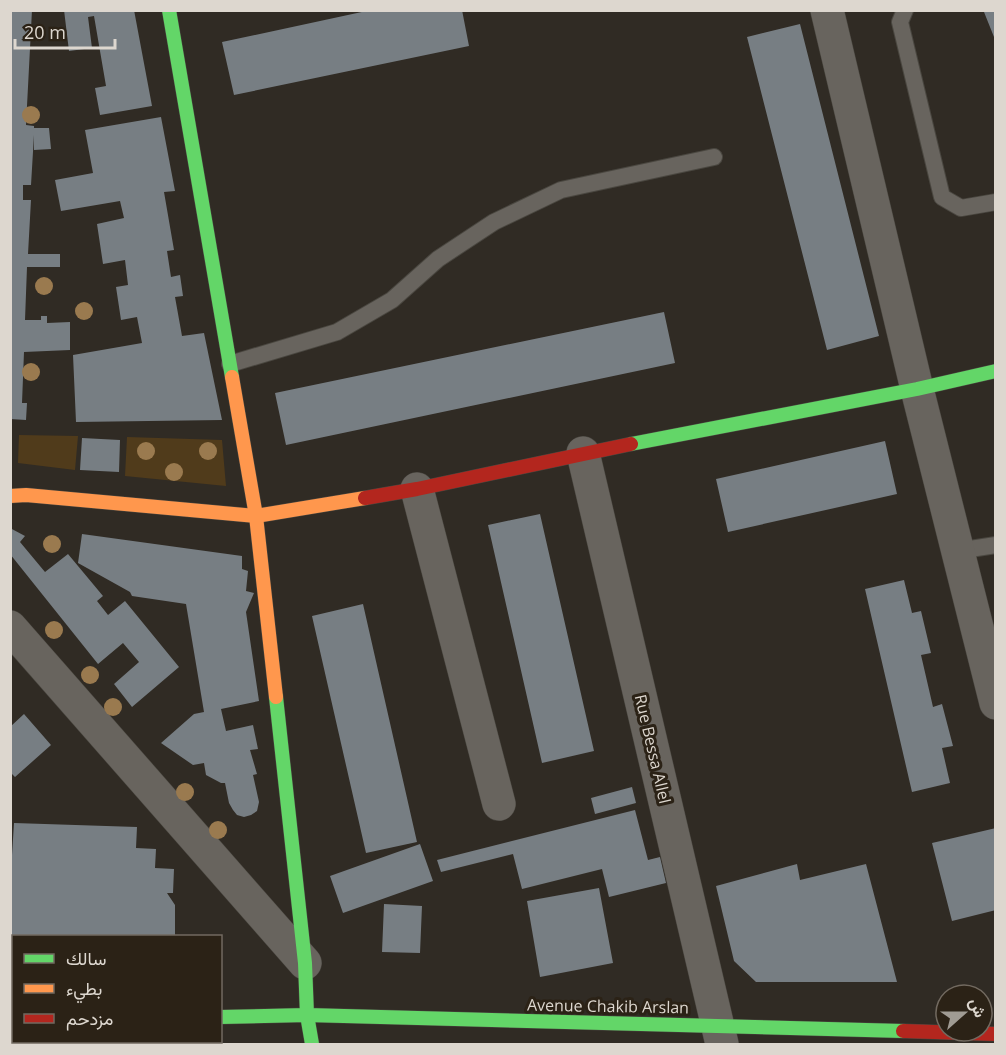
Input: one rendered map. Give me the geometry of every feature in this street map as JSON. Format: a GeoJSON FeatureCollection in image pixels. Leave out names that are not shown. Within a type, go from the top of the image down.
{"type":"FeatureCollection","features":[{"type":"Feature","properties":{"kind":"street"},"geometry":{"type":"LineString","coordinates":[[169,10],[256,516],[305,963],[307,1015],[312,1044]]}},
{"type":"Feature","properties":{"kind":"street"},"geometry":{"type":"LineString","coordinates":[[827,10],[917,389],[996,703]]}},
{"type":"Feature","properties":{"kind":"street"},"geometry":{"type":"LineString","coordinates":[[16,494],[256,516],[417,489],[583,453],[917,389],[996,371]]}},
{"type":"Feature","properties":{"kind":"street","name":"Rue Bessa Allel"},"geometry":{"type":"LineString","coordinates":[[583,453],[720,1035]]}},
{"type":"Feature","properties":{"kind":"street"},"geometry":{"type":"LineString","coordinates":[[417,489],[499,804]]}},
{"type":"Feature","properties":{"kind":"street"},"geometry":{"type":"LineString","coordinates":[[10,627],[305,963]]}},
{"type":"Feature","properties":{"kind":"street","name":"Avenue Chakib Arslan"},"geometry":{"type":"LineString","coordinates":[[222,1017],[307,1015],[720,1035],[996,1034]]}},
{"type":"Feature","properties":{"kind":"lane"},"geometry":{"type":"LineString","coordinates":[[905,10],[900,22],[942,196],[961,208],[996,202]]}},
{"type":"Feature","properties":{"kind":"lane"},"geometry":{"type":"LineString","coordinates":[[230,364],[336,332],[392,300],[438,259],[494,222],[561,190],[714,157]]}},
{"type":"Feature","properties":{"kind":"lane"},"geometry":{"type":"LineString","coordinates":[[957,551],[996,545]]}},
{"type":"Feature","properties":{"kind":"shaded area"},"geometry":{"type":"Polygon","coordinates":[[[19,435],[78,436],[75,470],[18,463],[19,435]]]}},
{"type":"Feature","properties":{"kind":"shaded area"},"geometry":{"type":"Polygon","coordinates":[[[127,437],[222,440],[226,486],[125,476],[127,437]]]}},
{"type":"Feature","properties":{"kind":"building"},"geometry":{"type":"Polygon","coordinates":[[[10,10],[32,10],[26,125],[34,126],[34,128],[49,128],[51,149],[34,150],[34,135],[31,185],[23,185],[23,200],[31,200],[28,254],[60,254],[60,267],[27,267],[25,320],[41,320],[41,316],[47,316],[47,323],[70,322],[70,350],[24,352],[22,403],[27,403],[26,420],[10,419],[10,10]]]}},
{"type":"Feature","properties":{"kind":"building"},"geometry":{"type":"Polygon","coordinates":[[[64,10],[134,10],[152,106],[100,115],[95,88],[106,86],[94,16],[88,17],[92,48],[69,51],[64,10]]]}},
{"type":"Feature","properties":{"kind":"building"},"geometry":{"type":"Polygon","coordinates":[[[371,10],[462,10],[469,46],[234,95],[222,42],[371,10]]]}},
{"type":"Feature","properties":{"kind":"building"},"geometry":{"type":"Polygon","coordinates":[[[996,10],[996,42],[984,12],[996,10]]]}},
{"type":"Feature","properties":{"kind":"building"},"geometry":{"type":"Polygon","coordinates":[[[800,24],[879,336],[827,350],[747,37],[800,24]]]}},
{"type":"Feature","properties":{"kind":"building"},"geometry":{"type":"Polygon","coordinates":[[[161,117],[175,191],[164,192],[174,250],[167,251],[171,277],[180,275],[183,296],[175,297],[182,336],[204,333],[222,420],[76,422],[73,355],[142,343],[137,317],[121,320],[116,287],[128,285],[125,260],[103,264],[97,224],[124,218],[120,201],[61,211],[55,180],[93,173],[85,130],[161,117]]]}},
{"type":"Feature","properties":{"kind":"building"},"geometry":{"type":"Polygon","coordinates":[[[664,312],[675,363],[286,445],[275,393],[664,312]]]}},
{"type":"Feature","properties":{"kind":"building"},"geometry":{"type":"Polygon","coordinates":[[[82,438],[120,440],[119,472],[80,470],[82,438]]]}},
{"type":"Feature","properties":{"kind":"building"},"geometry":{"type":"Polygon","coordinates":[[[885,441],[897,494],[728,532],[716,479],[885,441]]]}},
{"type":"Feature","properties":{"kind":"building"},"geometry":{"type":"Polygon","coordinates":[[[540,514],[594,751],[542,763],[488,525],[540,514]]]}},
{"type":"Feature","properties":{"kind":"building"},"geometry":{"type":"Polygon","coordinates":[[[10,528],[25,536],[20,542],[45,572],[68,554],[103,596],[97,601],[108,615],[125,601],[179,667],[132,707],[114,684],[139,662],[123,643],[98,664],[10,554],[10,528]]]}},
{"type":"Feature","properties":{"kind":"building"},"geometry":{"type":"Polygon","coordinates":[[[82,534],[242,556],[242,569],[248,571],[246,591],[254,593],[246,612],[259,701],[221,709],[226,731],[253,725],[258,749],[250,750],[257,774],[253,775],[259,802],[257,811],[251,815],[244,817],[237,815],[229,803],[225,783],[206,775],[204,763],[193,765],[161,743],[194,714],[204,712],[186,604],[132,596],[130,592],[78,563],[82,534]]]}},
{"type":"Feature","properties":{"kind":"building"},"geometry":{"type":"Polygon","coordinates":[[[904,580],[912,613],[921,611],[931,653],[921,655],[933,707],[942,704],[953,746],[942,748],[950,783],[912,792],[865,589],[904,580]]]}},
{"type":"Feature","properties":{"kind":"building"},"geometry":{"type":"Polygon","coordinates":[[[363,604],[417,842],[366,853],[312,616],[363,604]]]}},
{"type":"Feature","properties":{"kind":"building"},"geometry":{"type":"Polygon","coordinates":[[[24,714],[51,745],[15,777],[10,772],[10,727],[24,714]]]}},
{"type":"Feature","properties":{"kind":"building"},"geometry":{"type":"Polygon","coordinates":[[[632,787],[636,803],[595,814],[591,798],[632,787]]]}},
{"type":"Feature","properties":{"kind":"building"},"geometry":{"type":"Polygon","coordinates":[[[635,810],[648,860],[660,857],[666,883],[609,897],[602,869],[522,889],[513,854],[441,872],[437,860],[635,810]]]}},
{"type":"Feature","properties":{"kind":"building"},"geometry":{"type":"Polygon","coordinates":[[[14,823],[137,827],[136,848],[156,849],[155,868],[174,869],[173,893],[167,893],[175,905],[175,935],[12,935],[12,967],[10,967],[10,887],[14,823]]]}},
{"type":"Feature","properties":{"kind":"building"},"geometry":{"type":"Polygon","coordinates":[[[996,828],[996,910],[952,921],[932,843],[996,828]]]}},
{"type":"Feature","properties":{"kind":"building"},"geometry":{"type":"Polygon","coordinates":[[[420,844],[433,881],[343,913],[330,876],[420,844]]]}},
{"type":"Feature","properties":{"kind":"building"},"geometry":{"type":"Polygon","coordinates":[[[797,864],[800,880],[866,864],[897,982],[756,982],[734,961],[716,886],[797,864]]]}},
{"type":"Feature","properties":{"kind":"building"},"geometry":{"type":"Polygon","coordinates":[[[599,888],[613,963],[540,977],[527,901],[599,888]]]}},
{"type":"Feature","properties":{"kind":"building"},"geometry":{"type":"Polygon","coordinates":[[[384,904],[422,906],[420,953],[382,952],[384,904]]]}},
{"type":"Feature","properties":{"kind":"traffic: fast"},"geometry":{"type":"LineString","coordinates":[[169,10],[232,377]]}},
{"type":"Feature","properties":{"kind":"traffic: fast"},"geometry":{"type":"LineString","coordinates":[[631,444],[917,389],[996,371]]}},
{"type":"Feature","properties":{"kind":"traffic: fast"},"geometry":{"type":"LineString","coordinates":[[276,697],[305,963],[307,1015],[312,1044]]}},
{"type":"Feature","properties":{"kind":"traffic: fast"},"geometry":{"type":"LineString","coordinates":[[222,1017],[307,1015],[903,1031]]}},
{"type":"Feature","properties":{"kind":"traffic: slow"},"geometry":{"type":"LineString","coordinates":[[232,377],[256,516],[276,697]]}},
{"type":"Feature","properties":{"kind":"traffic: slow"},"geometry":{"type":"LineString","coordinates":[[10,496],[26,495],[256,516],[365,498]]}},
{"type":"Feature","properties":{"kind":"traffic: jam"},"geometry":{"type":"LineString","coordinates":[[365,498],[631,444]]}},
{"type":"Feature","properties":{"kind":"traffic: jam"},"geometry":{"type":"LineString","coordinates":[[903,1031],[996,1034]]}}]}
